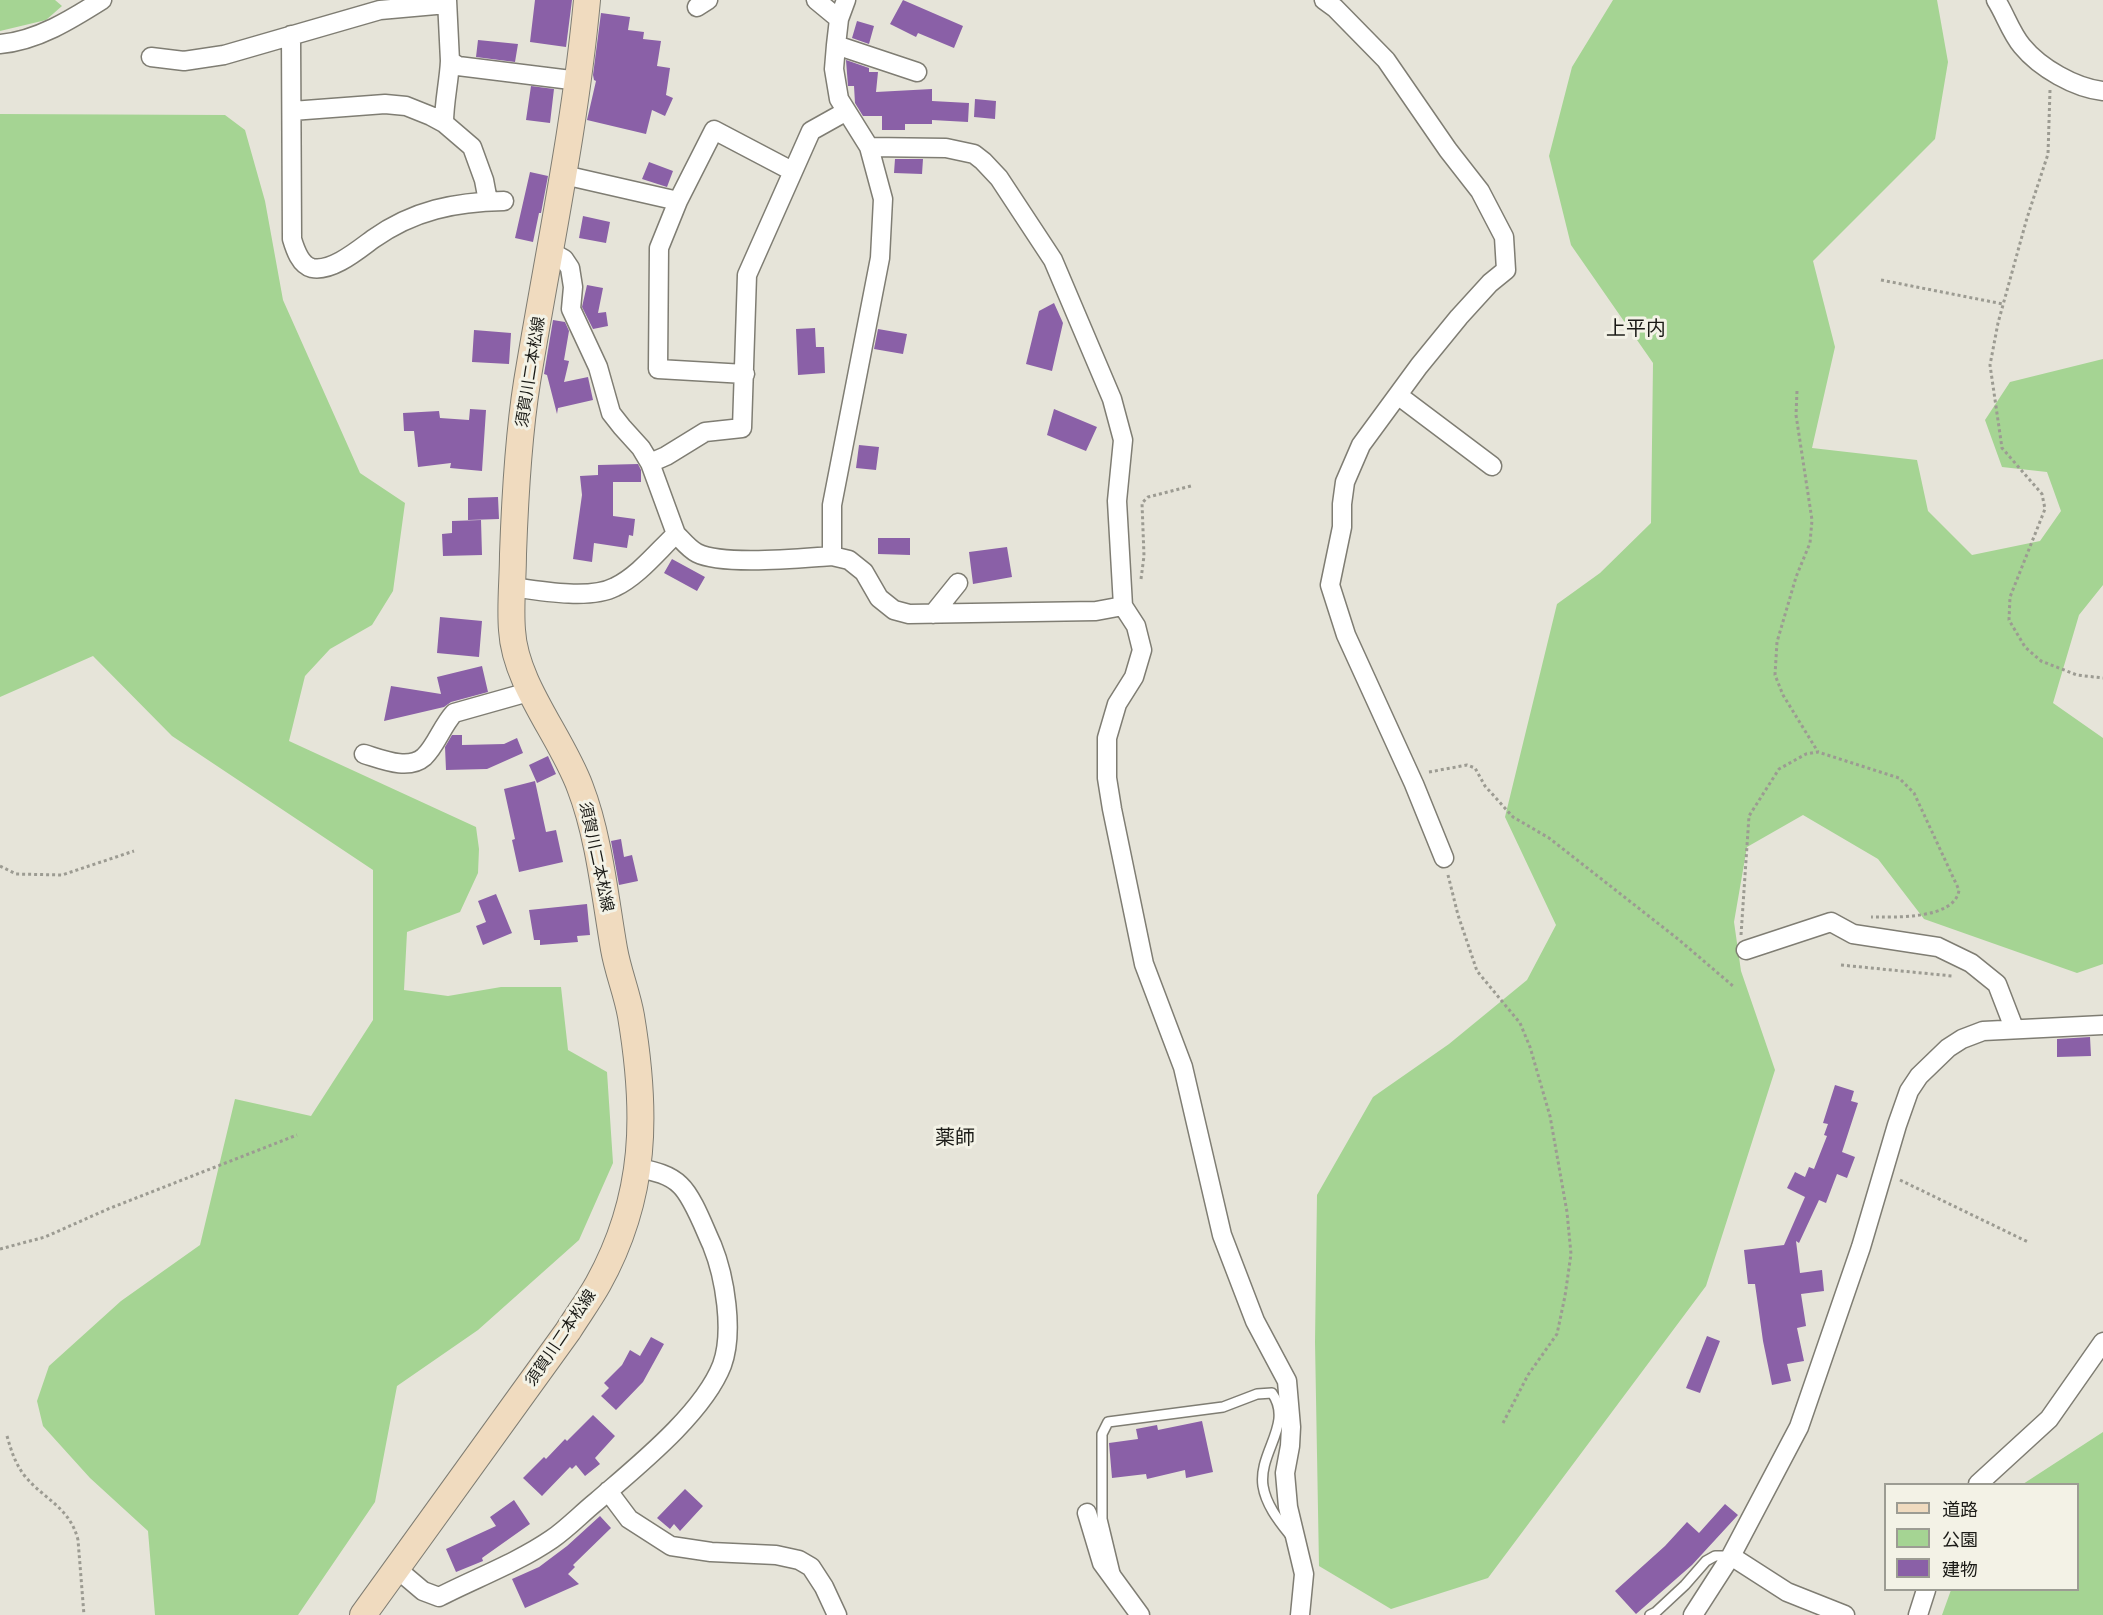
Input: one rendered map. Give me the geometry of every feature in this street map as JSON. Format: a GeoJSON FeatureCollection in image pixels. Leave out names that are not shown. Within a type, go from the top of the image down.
{"type":"FeatureCollection","features":[{"type":"Feature","properties":{"kind":"main road","name":"須賀川二本松線"},"geometry":{"type":"LineString","coordinates":[[363,1615],[568,1331],[598,1283],[620,1234],[639,1168],[642,1129],[638,1067],[630,1012],[619,977],[593,827],[582,790],[571,766],[518,665],[512,628],[518,463],[527,384],[579,81],[587,0]]}},
{"type":"Feature","properties":{"kind":"street"},"geometry":{"type":"LineString","coordinates":[[0,44],[36,36],[102,0]]}},
{"type":"Feature","properties":{"kind":"street"},"geometry":{"type":"LineString","coordinates":[[816,0],[839,19]]}},
{"type":"Feature","properties":{"kind":"street"},"geometry":{"type":"LineString","coordinates":[[832,556],[832,505],[880,258],[883,200],[869,147],[845,112],[839,99],[834,69],[839,19],[846,0]]}},
{"type":"Feature","properties":{"kind":"street"},"geometry":{"type":"LineString","coordinates":[[1324,0],[1335,8],[1386,60],[1448,150],[1480,191],[1504,237],[1506,270],[1490,283],[1459,317],[1419,366],[1361,445],[1345,482],[1342,527],[1330,585],[1346,635],[1444,858]]}},
{"type":"Feature","properties":{"kind":"street"},"geometry":{"type":"LineString","coordinates":[[1996,0],[2022,45],[2051,70],[2089,89],[2103,91]]}},
{"type":"Feature","properties":{"kind":"street"},"geometry":{"type":"LineString","coordinates":[[151,57],[184,60],[224,55],[380,10],[447,2],[450,61],[444,123]]}},
{"type":"Feature","properties":{"kind":"street"},"geometry":{"type":"LineString","coordinates":[[291,34],[292,239],[303,262],[311,268],[323,268],[341,261],[390,228],[426,212],[470,202],[496,201],[484,180],[472,147],[444,123],[406,106],[385,104],[292,111]]}},
{"type":"Feature","properties":{"kind":"street"},"geometry":{"type":"LineString","coordinates":[[836,45],[917,72]]}},
{"type":"Feature","properties":{"kind":"street"},"geometry":{"type":"LineString","coordinates":[[450,61],[458,66],[579,81]]}},
{"type":"Feature","properties":{"kind":"street"},"geometry":{"type":"LineString","coordinates":[[650,463],[705,432],[742,428],[747,275],[811,131],[845,112]]}},
{"type":"Feature","properties":{"kind":"street"},"geometry":{"type":"LineString","coordinates":[[745,374],[658,369],[659,248],[678,201],[714,130],[792,171]]}},
{"type":"Feature","properties":{"kind":"street"},"geometry":{"type":"LineString","coordinates":[[869,147],[946,148],[974,154],[983,161],[999,178],[1053,260],[1112,399],[1123,440],[1117,501],[1123,606],[1136,626],[1142,650],[1134,677],[1117,704],[1107,738],[1107,778],[1144,964],[1183,1067],[1222,1235],[1255,1322],[1287,1381],[1291,1427],[1285,1473],[1288,1507],[1304,1574],[1300,1615]]}},
{"type":"Feature","properties":{"kind":"street"},"geometry":{"type":"LineString","coordinates":[[564,175],[678,201]]}},
{"type":"Feature","properties":{"kind":"street"},"geometry":{"type":"LineString","coordinates":[[550,251],[564,259],[570,268],[573,287],[572,309],[598,367],[611,412],[641,448],[650,463],[676,534],[696,553],[713,558],[742,560],[832,556],[849,560],[864,572],[879,598],[894,610],[909,614],[1096,611],[1123,606]]}},
{"type":"Feature","properties":{"kind":"street"},"geometry":{"type":"LineString","coordinates":[[1399,396],[1492,466]]}},
{"type":"Feature","properties":{"kind":"street"},"geometry":{"type":"LineString","coordinates":[[513,587],[566,593],[587,593],[613,588],[629,579],[676,534]]}},
{"type":"Feature","properties":{"kind":"street"},"geometry":{"type":"LineString","coordinates":[[933,614],[958,583]]}},
{"type":"Feature","properties":{"kind":"street"},"geometry":{"type":"LineString","coordinates":[[364,754],[392,762],[413,763],[423,758],[454,713],[531,691]]}},
{"type":"Feature","properties":{"kind":"street"},"geometry":{"type":"LineString","coordinates":[[1746,950],[1831,922],[1853,934],[1938,947],[1971,963],[1998,984],[2014,1028]]}},
{"type":"Feature","properties":{"kind":"street"},"geometry":{"type":"LineString","coordinates":[[1693,1615],[1731,1556],[1798,1427],[1862,1247],[1909,1091],[1926,1068],[1948,1048],[1962,1039],[1983,1031],[2103,1025]]}},
{"type":"Feature","properties":{"kind":"street"},"geometry":{"type":"LineString","coordinates":[[397,1569],[423,1591],[439,1596],[525,1555],[553,1538],[650,1455],[683,1421],[708,1390],[722,1364],[727,1329],[727,1305],[723,1278],[698,1215],[680,1185],[659,1172],[639,1168]]}},
{"type":"Feature","properties":{"kind":"street"},"geometry":{"type":"LineString","coordinates":[[1980,1483],[2049,1419],[2103,1342]]}},
{"type":"Feature","properties":{"kind":"street"},"geometry":{"type":"LineString","coordinates":[[608,1491],[629,1519],[671,1546],[776,1555],[799,1560],[811,1567],[824,1587],[837,1615]]}},
{"type":"Feature","properties":{"kind":"street"},"geometry":{"type":"LineString","coordinates":[[1087,1513],[1102,1563],[1140,1615]]}},
{"type":"Feature","properties":{"kind":"street"},"geometry":{"type":"LineString","coordinates":[[1731,1556],[1787,1592],[1845,1615]]}},
{"type":"Feature","properties":{"kind":"street"},"geometry":{"type":"LineString","coordinates":[[1918,1615],[1926,1591]]}},
{"type":"Feature","properties":{"kind":"lane"},"geometry":{"type":"LineString","coordinates":[[1117,1584],[1102,1519],[1102,1434],[1108,1422],[1222,1407],[1257,1394],[1272,1393],[1279,1404],[1280,1422],[1266,1457],[1263,1486],[1275,1516],[1298,1544]]}},
{"type":"Feature","properties":{"kind":"lane"},"geometry":{"type":"LineString","coordinates":[[1650,1615],[1685,1585],[1706,1561],[1715,1556],[1731,1556]]}},
{"type":"Feature","properties":{"kind":"path"},"geometry":{"type":"LineString","coordinates":[[2051,70],[2048,154],[2003,304],[1990,365],[2002,448],[2042,494],[2045,509],[2010,597],[2009,620],[2025,647],[2041,661],[2077,675],[2103,678]]}},
{"type":"Feature","properties":{"kind":"path"},"geometry":{"type":"LineString","coordinates":[[1881,280],[2003,304]]}},
{"type":"Feature","properties":{"kind":"path"},"geometry":{"type":"LineString","coordinates":[[1797,391],[1796,415],[1812,520],[1810,543],[1796,577],[1777,642],[1775,675],[1783,696],[1818,752]]}},
{"type":"Feature","properties":{"kind":"path"},"geometry":{"type":"LineString","coordinates":[[1123,606],[1139,592],[1144,556],[1142,503],[1148,496],[1191,486]]}},
{"type":"Feature","properties":{"kind":"path"},"geometry":{"type":"LineString","coordinates":[[1746,950],[1742,948],[1740,942],[1749,816],[1779,769],[1806,754],[1818,752],[1899,778],[1914,793],[1959,890],[1958,898],[1950,906],[1914,917],[1850,917],[1831,922]]}},
{"type":"Feature","properties":{"kind":"path"},"geometry":{"type":"LineString","coordinates":[[1410,777],[1467,765],[1475,768],[1485,786],[1513,818],[1549,838],[1678,939],[1733,986]]}},
{"type":"Feature","properties":{"kind":"path"},"geometry":{"type":"LineString","coordinates":[[0,866],[16,874],[62,874],[134,851]]}},
{"type":"Feature","properties":{"kind":"path"},"geometry":{"type":"LineString","coordinates":[[1444,858],[1458,915],[1477,971],[1520,1023],[1530,1047],[1550,1116],[1567,1212],[1571,1254],[1557,1334],[1528,1375],[1503,1423]]}},
{"type":"Feature","properties":{"kind":"path"},"geometry":{"type":"LineString","coordinates":[[1840,965],[1918,971],[1963,978]]}},
{"type":"Feature","properties":{"kind":"path"},"geometry":{"type":"LineString","coordinates":[[0,1249],[45,1237],[178,1181],[297,1135]]}},
{"type":"Feature","properties":{"kind":"path"},"geometry":{"type":"LineString","coordinates":[[1883,1172],[2028,1242]]}},
{"type":"Feature","properties":{"kind":"path"},"geometry":{"type":"LineString","coordinates":[[7,1436],[12,1455],[25,1475],[61,1507],[75,1528],[84,1615]]}},
{"type":"Feature","properties":{"kind":"green space"},"geometry":{"type":"Polygon","coordinates":[[[0,0],[55,0],[62,6],[46,20],[0,31],[0,0]]]}},
{"type":"Feature","properties":{"kind":"green space"},"geometry":{"type":"Polygon","coordinates":[[[1613,0],[1937,0],[1948,62],[1935,139],[1813,261],[1835,347],[1812,448],[1917,460],[1928,511],[1972,555],[2040,541],[2061,511],[2047,472],[2002,467],[1985,420],[2010,382],[2103,359],[2103,585],[2079,615],[2053,703],[2103,738],[2103,964],[2077,973],[1924,919],[1878,859],[1803,815],[1747,847],[1734,922],[1741,971],[1775,1070],[1706,1286],[1488,1578],[1391,1609],[1319,1566],[1315,1342],[1317,1195],[1373,1097],[1449,1044],[1527,980],[1556,925],[1505,817],[1557,604],[1600,573],[1651,523],[1653,363],[1571,245],[1549,156],[1572,67],[1613,0]]]}},
{"type":"Feature","properties":{"kind":"green space"},"geometry":{"type":"Polygon","coordinates":[[[0,114],[225,115],[245,130],[265,201],[283,300],[360,473],[405,503],[393,591],[372,625],[330,649],[305,676],[289,741],[476,827],[479,849],[478,873],[460,912],[407,932],[404,990],[448,996],[501,987],[561,987],[568,1050],[607,1072],[613,1163],[579,1240],[478,1330],[397,1386],[375,1502],[298,1615],[155,1615],[148,1531],[90,1478],[43,1426],[37,1401],[49,1366],[121,1301],[200,1245],[235,1099],[311,1116],[373,1020],[373,870],[172,736],[93,656],[0,697],[0,114]]]}},
{"type":"Feature","properties":{"kind":"green space"},"geometry":{"type":"Polygon","coordinates":[[[2103,1432],[2103,1615],[1942,1615],[1951,1591],[2079,1591],[2079,1483],[2025,1483],[2103,1432]]]}},
{"type":"Feature","properties":{"kind":"building"},"geometry":{"type":"Polygon","coordinates":[[[535,0],[572,0],[566,47],[530,42],[535,0]]]}},
{"type":"Feature","properties":{"kind":"building"},"geometry":{"type":"Polygon","coordinates":[[[903,0],[963,26],[954,48],[918,33],[916,37],[890,24],[903,0]]]}},
{"type":"Feature","properties":{"kind":"building"},"geometry":{"type":"Polygon","coordinates":[[[601,13],[630,17],[628,30],[644,32],[643,39],[661,41],[657,66],[670,68],[666,95],[673,98],[665,116],[652,110],[646,134],[587,120],[596,81],[593,75],[601,13]]]}},
{"type":"Feature","properties":{"kind":"building"},"geometry":{"type":"Polygon","coordinates":[[[857,21],[874,26],[869,44],[852,38],[857,21]]]}},
{"type":"Feature","properties":{"kind":"building"},"geometry":{"type":"Polygon","coordinates":[[[478,40],[518,44],[515,62],[476,57],[478,40]]]}},
{"type":"Feature","properties":{"kind":"building"},"geometry":{"type":"Polygon","coordinates":[[[846,60],[869,68],[869,72],[878,72],[876,92],[932,89],[932,101],[969,103],[968,122],[932,120],[932,124],[905,124],[905,130],[882,130],[882,116],[863,116],[855,103],[854,86],[848,86],[846,60]]]}},
{"type":"Feature","properties":{"kind":"building"},"geometry":{"type":"Polygon","coordinates":[[[531,86],[554,89],[550,123],[526,120],[531,86]]]}},
{"type":"Feature","properties":{"kind":"building"},"geometry":{"type":"Polygon","coordinates":[[[975,99],[996,101],[995,119],[974,117],[975,99]]]}},
{"type":"Feature","properties":{"kind":"building"},"geometry":{"type":"Polygon","coordinates":[[[895,159],[923,159],[922,174],[894,173],[895,159]]]}},
{"type":"Feature","properties":{"kind":"building"},"geometry":{"type":"Polygon","coordinates":[[[649,162],[673,171],[667,187],[642,179],[649,162]]]}},
{"type":"Feature","properties":{"kind":"building"},"geometry":{"type":"Polygon","coordinates":[[[530,172],[548,176],[533,242],[515,238],[530,172]]]}},
{"type":"Feature","properties":{"kind":"building"},"geometry":{"type":"Polygon","coordinates":[[[583,216],[610,222],[606,243],[579,238],[583,216]]]}},
{"type":"Feature","properties":{"kind":"building"},"geometry":{"type":"Polygon","coordinates":[[[587,285],[603,288],[598,313],[606,312],[608,326],[593,329],[582,307],[587,285]]]}},
{"type":"Feature","properties":{"kind":"building"},"geometry":{"type":"Polygon","coordinates":[[[1054,303],[1063,323],[1052,371],[1026,364],[1039,311],[1054,303]]]}},
{"type":"Feature","properties":{"kind":"building"},"geometry":{"type":"Polygon","coordinates":[[[553,320],[565,322],[569,331],[564,360],[569,361],[564,382],[588,377],[593,400],[558,408],[557,414],[547,375],[544,374],[553,320]]]}},
{"type":"Feature","properties":{"kind":"building"},"geometry":{"type":"Polygon","coordinates":[[[815,328],[816,347],[824,347],[825,373],[798,375],[796,329],[815,328]]]}},
{"type":"Feature","properties":{"kind":"building"},"geometry":{"type":"Polygon","coordinates":[[[878,329],[907,334],[903,354],[874,349],[878,329]]]}},
{"type":"Feature","properties":{"kind":"building"},"geometry":{"type":"Polygon","coordinates":[[[474,330],[511,333],[509,364],[472,362],[474,330]]]}},
{"type":"Feature","properties":{"kind":"building"},"geometry":{"type":"Polygon","coordinates":[[[470,409],[486,410],[482,471],[450,468],[451,463],[418,467],[414,431],[404,431],[403,413],[439,411],[440,418],[469,420],[470,409]]]}},
{"type":"Feature","properties":{"kind":"building"},"geometry":{"type":"Polygon","coordinates":[[[1054,409],[1097,427],[1086,451],[1047,435],[1054,409]]]}},
{"type":"Feature","properties":{"kind":"building"},"geometry":{"type":"Polygon","coordinates":[[[859,445],[879,447],[876,470],[856,468],[859,445]]]}},
{"type":"Feature","properties":{"kind":"building"},"geometry":{"type":"Polygon","coordinates":[[[638,464],[641,470],[641,482],[613,482],[613,516],[635,519],[633,536],[629,535],[627,548],[594,543],[592,562],[573,559],[582,495],[580,476],[598,475],[598,465],[638,464]]]}},
{"type":"Feature","properties":{"kind":"building"},"geometry":{"type":"Polygon","coordinates":[[[498,497],[499,519],[468,520],[468,498],[498,497]]]}},
{"type":"Feature","properties":{"kind":"building"},"geometry":{"type":"Polygon","coordinates":[[[481,520],[482,555],[443,556],[442,534],[452,533],[452,521],[481,520]]]}},
{"type":"Feature","properties":{"kind":"building"},"geometry":{"type":"Polygon","coordinates":[[[878,538],[910,538],[910,555],[878,554],[878,538]]]}},
{"type":"Feature","properties":{"kind":"building"},"geometry":{"type":"Polygon","coordinates":[[[1007,547],[1012,577],[973,584],[969,552],[1007,547]]]}},
{"type":"Feature","properties":{"kind":"building"},"geometry":{"type":"Polygon","coordinates":[[[672,559],[705,577],[697,591],[664,573],[672,559]]]}},
{"type":"Feature","properties":{"kind":"building"},"geometry":{"type":"Polygon","coordinates":[[[440,617],[482,621],[479,657],[437,653],[440,617]]]}},
{"type":"Feature","properties":{"kind":"building"},"geometry":{"type":"Polygon","coordinates":[[[482,666],[488,692],[451,702],[444,707],[384,721],[391,686],[441,694],[437,677],[482,666]]]}},
{"type":"Feature","properties":{"kind":"building"},"geometry":{"type":"Polygon","coordinates":[[[452,735],[462,735],[462,745],[504,744],[517,738],[523,753],[487,769],[446,770],[445,747],[452,735]]]}},
{"type":"Feature","properties":{"kind":"building"},"geometry":{"type":"Polygon","coordinates":[[[548,756],[556,774],[537,783],[529,765],[548,756]]]}},
{"type":"Feature","properties":{"kind":"building"},"geometry":{"type":"Polygon","coordinates":[[[535,781],[546,832],[556,830],[563,862],[519,872],[512,840],[515,839],[504,789],[535,781]]]}},
{"type":"Feature","properties":{"kind":"building"},"geometry":{"type":"Polygon","coordinates":[[[621,839],[624,857],[632,855],[638,881],[619,885],[611,841],[621,839]]]}},
{"type":"Feature","properties":{"kind":"building"},"geometry":{"type":"Polygon","coordinates":[[[496,894],[512,933],[483,945],[476,926],[486,922],[478,901],[496,894]]]}},
{"type":"Feature","properties":{"kind":"building"},"geometry":{"type":"Polygon","coordinates":[[[587,904],[590,935],[577,936],[578,942],[540,945],[540,940],[534,940],[529,910],[587,904]]]}},
{"type":"Feature","properties":{"kind":"building"},"geometry":{"type":"Polygon","coordinates":[[[2090,1037],[2091,1056],[2057,1057],[2057,1039],[2090,1037]]]}},
{"type":"Feature","properties":{"kind":"building"},"geometry":{"type":"Polygon","coordinates":[[[1835,1085],[1854,1091],[1851,1101],[1858,1103],[1842,1152],[1855,1157],[1847,1178],[1837,1174],[1826,1203],[1819,1200],[1799,1243],[1796,1241],[1800,1273],[1822,1270],[1824,1291],[1801,1294],[1806,1326],[1797,1328],[1804,1361],[1787,1364],[1791,1381],[1772,1385],[1755,1284],[1748,1284],[1744,1250],[1784,1245],[1805,1197],[1787,1188],[1795,1172],[1805,1177],[1809,1167],[1814,1169],[1827,1136],[1824,1135],[1828,1124],[1823,1123],[1835,1085]]]}},
{"type":"Feature","properties":{"kind":"building"},"geometry":{"type":"Polygon","coordinates":[[[1707,1336],[1720,1341],[1700,1393],[1686,1388],[1707,1336]]]}},
{"type":"Feature","properties":{"kind":"building"},"geometry":{"type":"Polygon","coordinates":[[[651,1337],[664,1344],[643,1382],[616,1410],[601,1396],[609,1388],[604,1383],[622,1365],[630,1350],[640,1356],[651,1337]]]}},
{"type":"Feature","properties":{"kind":"building"},"geometry":{"type":"Polygon","coordinates":[[[593,1415],[615,1436],[595,1458],[600,1464],[585,1476],[576,1465],[572,1469],[570,1467],[542,1496],[523,1478],[565,1439],[567,1441],[593,1415]]]}},
{"type":"Feature","properties":{"kind":"building"},"geometry":{"type":"Polygon","coordinates":[[[1202,1421],[1213,1472],[1186,1478],[1185,1470],[1147,1479],[1146,1474],[1112,1478],[1109,1443],[1138,1439],[1136,1429],[1157,1425],[1158,1430],[1202,1421]]]}},
{"type":"Feature","properties":{"kind":"building"},"geometry":{"type":"Polygon","coordinates":[[[685,1489],[703,1506],[680,1531],[674,1524],[670,1529],[657,1518],[685,1489]]]}},
{"type":"Feature","properties":{"kind":"building"},"geometry":{"type":"Polygon","coordinates":[[[514,1500],[530,1524],[482,1558],[483,1561],[456,1572],[446,1549],[496,1526],[490,1517],[514,1500]]]}},
{"type":"Feature","properties":{"kind":"building"},"geometry":{"type":"Polygon","coordinates":[[[1725,1504],[1738,1515],[1692,1565],[1636,1614],[1615,1591],[1665,1546],[1687,1522],[1699,1533],[1725,1504]]]}},
{"type":"Feature","properties":{"kind":"building"},"geometry":{"type":"Polygon","coordinates":[[[600,1516],[611,1528],[573,1565],[575,1567],[568,1574],[579,1584],[525,1608],[512,1579],[539,1567],[567,1546],[600,1516]]]}},
{"type":"Feature","properties":{"kind":"district","name":"上平内"},"geometry":{"type":"Point","coordinates":[1636,329]}},
{"type":"Feature","properties":{"kind":"district","name":"薬師"},"geometry":{"type":"Point","coordinates":[955,1138]}}]}
